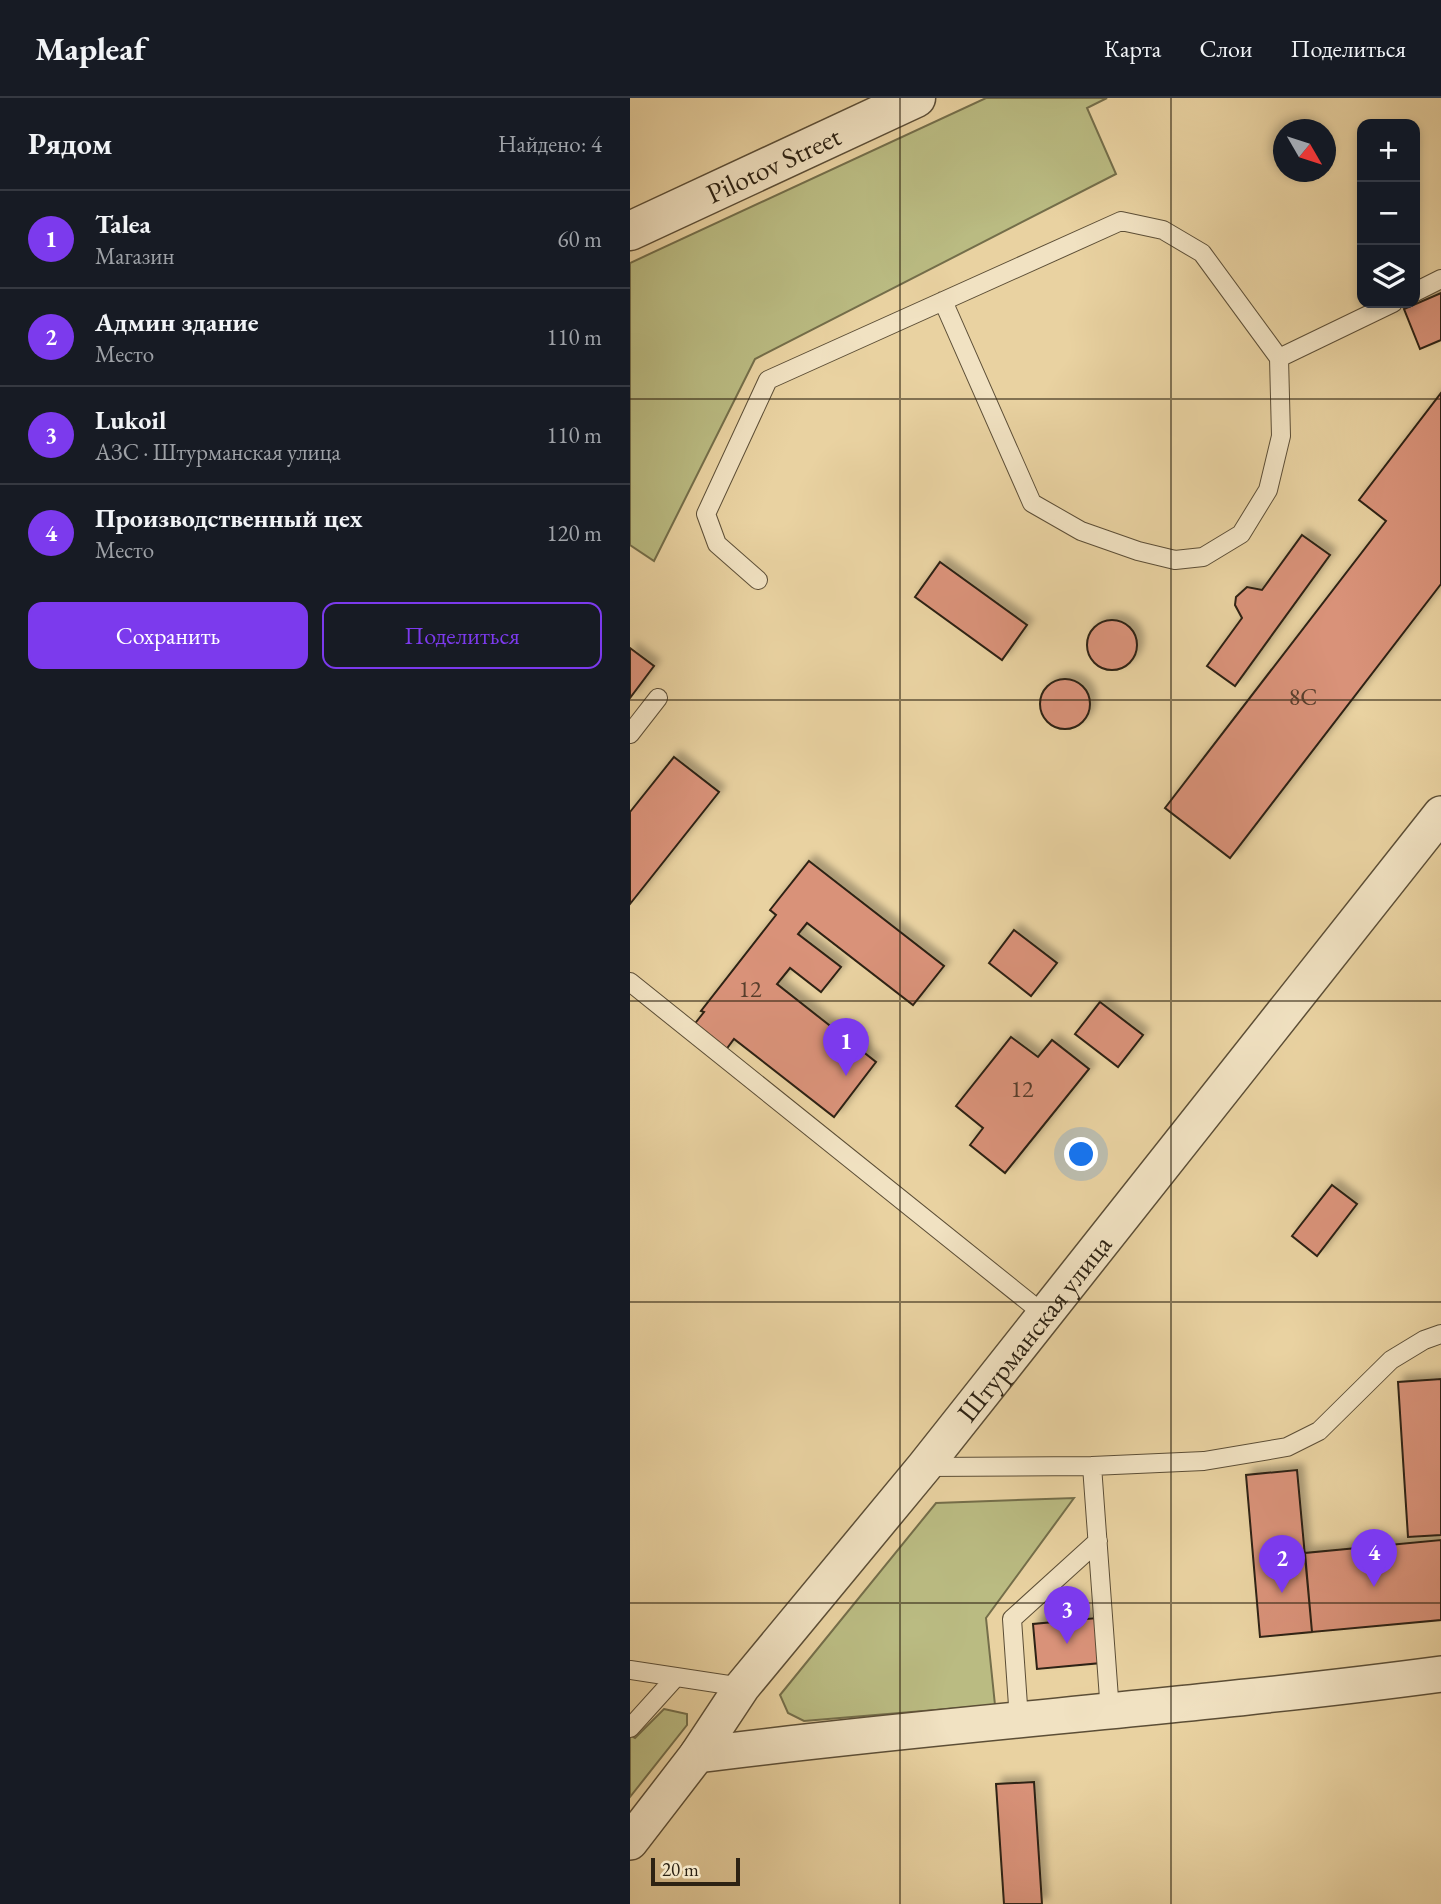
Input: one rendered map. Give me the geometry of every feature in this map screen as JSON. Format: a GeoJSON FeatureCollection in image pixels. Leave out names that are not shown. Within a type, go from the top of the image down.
{"type":"FeatureCollection","features":[{"type":"Feature","properties":{"kind":"street","name":"Pilotov Street"},"geometry":{"type":"LineString","coordinates":[[630,230],[916,98]]}},
{"type":"Feature","properties":{"kind":"street","name":"Штурманская улица"},"geometry":{"type":"LineString","coordinates":[[630,1842],[697,1755],[742,1688],[923,1468],[1441,814]]}},
{"type":"Feature","properties":{"kind":"street"},"geometry":{"type":"LineString","coordinates":[[697,1755],[824,1738],[1110,1712],[1441,1674]]}},
{"type":"Feature","properties":{"kind":"lane"},"geometry":{"type":"LineString","coordinates":[[758,580],[717,544],[706,514],[768,380],[943,301],[1121,221],[1163,230],[1202,253],[1279,358],[1282,436],[1268,491],[1241,534],[1203,557],[1175,560],[1138,551],[1081,531],[1032,503],[943,301]]}},
{"type":"Feature","properties":{"kind":"lane"},"geometry":{"type":"LineString","coordinates":[[1420,290],[1441,279]]}},
{"type":"Feature","properties":{"kind":"lane"},"geometry":{"type":"LineString","coordinates":[[1279,358],[1383,308]]}},
{"type":"Feature","properties":{"kind":"lane"},"geometry":{"type":"LineString","coordinates":[[630,734],[658,698]]}},
{"type":"Feature","properties":{"kind":"lane"},"geometry":{"type":"LineString","coordinates":[[630,982],[1045,1315]]}},
{"type":"Feature","properties":{"kind":"lane"},"geometry":{"type":"LineString","coordinates":[[923,1468],[1092,1466],[1204,1461],[1287,1447],[1304,1442],[1319,1431],[1391,1360],[1424,1340],[1441,1334]]}},
{"type":"Feature","properties":{"kind":"lane"},"geometry":{"type":"LineString","coordinates":[[1092,1466],[1110,1712]]}},
{"type":"Feature","properties":{"kind":"lane"},"geometry":{"type":"LineString","coordinates":[[1019,1720],[1012,1619],[1098,1541]]}},
{"type":"Feature","properties":{"kind":"lane"},"geometry":{"type":"LineString","coordinates":[[630,1670],[742,1688]]}},
{"type":"Feature","properties":{"kind":"lane"},"geometry":{"type":"LineString","coordinates":[[630,1728],[676,1677]]}},
{"type":"Feature","properties":{"kind":"green space"},"geometry":{"type":"Polygon","coordinates":[[[986,98],[1107,98],[1087,108],[1116,174],[755,359],[654,561],[630,545],[630,263],[986,98]]]}},
{"type":"Feature","properties":{"kind":"green space"},"geometry":{"type":"Polygon","coordinates":[[[1074,1498],[986,1618],[995,1705],[804,1721],[788,1713],[780,1695],[936,1503],[1074,1498]]]}},
{"type":"Feature","properties":{"kind":"green space"},"geometry":{"type":"Polygon","coordinates":[[[664,1709],[687,1714],[687,1725],[630,1797],[630,1735],[635,1738],[664,1709]]]}},
{"type":"Feature","properties":{"kind":"building"},"geometry":{"type":"Polygon","coordinates":[[[1441,293],[1441,340],[1420,349],[1404,309],[1420,308],[1420,302],[1441,293]]]}},
{"type":"Feature","properties":{"kind":"building"},"geometry":{"type":"Polygon","coordinates":[[[1441,393],[1441,584],[1230,858],[1165,808],[1386,521],[1359,500],[1441,393]]]}},
{"type":"Feature","properties":{"kind":"building"},"geometry":{"type":"Polygon","coordinates":[[[1302,535],[1330,555],[1235,686],[1207,666],[1242,618],[1235,605],[1236,597],[1247,587],[1262,590],[1302,535]]]}},
{"type":"Feature","properties":{"kind":"building"},"geometry":{"type":"Polygon","coordinates":[[[940,562],[1027,625],[1002,660],[915,597],[940,562]]]}},
{"type":"Feature","properties":{"kind":"building"},"geometry":{"type":"Polygon","coordinates":[[[1112,620],[1129,628],[1137,645],[1129,662],[1112,670],[1095,662],[1087,645],[1095,628],[1112,620]]]}},
{"type":"Feature","properties":{"kind":"building"},"geometry":{"type":"Polygon","coordinates":[[[630,648],[654,666],[630,698],[630,648]]]}},
{"type":"Feature","properties":{"kind":"building"},"geometry":{"type":"Polygon","coordinates":[[[1065,679],[1083,686],[1090,704],[1083,722],[1065,729],[1047,722],[1040,704],[1047,686],[1065,679]]]}},
{"type":"Feature","properties":{"kind":"building"},"geometry":{"type":"Polygon","coordinates":[[[674,757],[719,792],[630,904],[630,812],[674,757]]]}},
{"type":"Feature","properties":{"kind":"building"},"geometry":{"type":"Polygon","coordinates":[[[809,861],[944,966],[913,1005],[807,923],[798,934],[841,967],[821,992],[790,968],[777,984],[876,1062],[834,1117],[734,1039],[725,1051],[693,1026],[704,1012],[701,1011],[776,915],[770,910],[809,861]]]}},
{"type":"Feature","properties":{"kind":"building"},"geometry":{"type":"Polygon","coordinates":[[[1014,930],[1057,963],[1031,996],[989,963],[1014,930]]]}},
{"type":"Feature","properties":{"kind":"building"},"geometry":{"type":"Polygon","coordinates":[[[1100,1002],[1143,1035],[1118,1067],[1075,1034],[1100,1002]]]}},
{"type":"Feature","properties":{"kind":"building"},"geometry":{"type":"Polygon","coordinates":[[[1011,1037],[1038,1057],[1052,1040],[1089,1069],[1005,1173],[970,1145],[983,1128],[956,1106],[1011,1037]]]}},
{"type":"Feature","properties":{"kind":"building"},"geometry":{"type":"Polygon","coordinates":[[[1332,1185],[1357,1204],[1317,1256],[1292,1236],[1332,1185]]]}},
{"type":"Feature","properties":{"kind":"building"},"geometry":{"type":"Polygon","coordinates":[[[1441,1379],[1441,1535],[1408,1537],[1398,1382],[1441,1379]]]}},
{"type":"Feature","properties":{"kind":"building"},"geometry":{"type":"Polygon","coordinates":[[[1297,1470],[1312,1632],[1260,1637],[1246,1475],[1297,1470]]]}},
{"type":"Feature","properties":{"kind":"building"},"geometry":{"type":"Polygon","coordinates":[[[1441,1540],[1441,1620],[1312,1632],[1305,1553],[1441,1540]]]}},
{"type":"Feature","properties":{"kind":"building"},"geometry":{"type":"Polygon","coordinates":[[[1097,1618],[1101,1663],[1037,1669],[1033,1624],[1097,1618]]]}},
{"type":"Feature","properties":{"kind":"building"},"geometry":{"type":"Polygon","coordinates":[[[1034,1782],[1042,1904],[1004,1904],[996,1784],[1034,1782]]]}},
{"type":"Feature","properties":{"kind":"place","name":"Talea"},"geometry":{"type":"Point","coordinates":[846,1076]}},
{"type":"Feature","properties":{"kind":"place","name":"Производственный цех"},"geometry":{"type":"Point","coordinates":[1374,1587]}},
{"type":"Feature","properties":{"kind":"place","name":"Админ здание"},"geometry":{"type":"Point","coordinates":[1282,1593]}},
{"type":"Feature","properties":{"kind":"place","name":"Lukoil"},"geometry":{"type":"Point","coordinates":[1067,1644]}}]}
